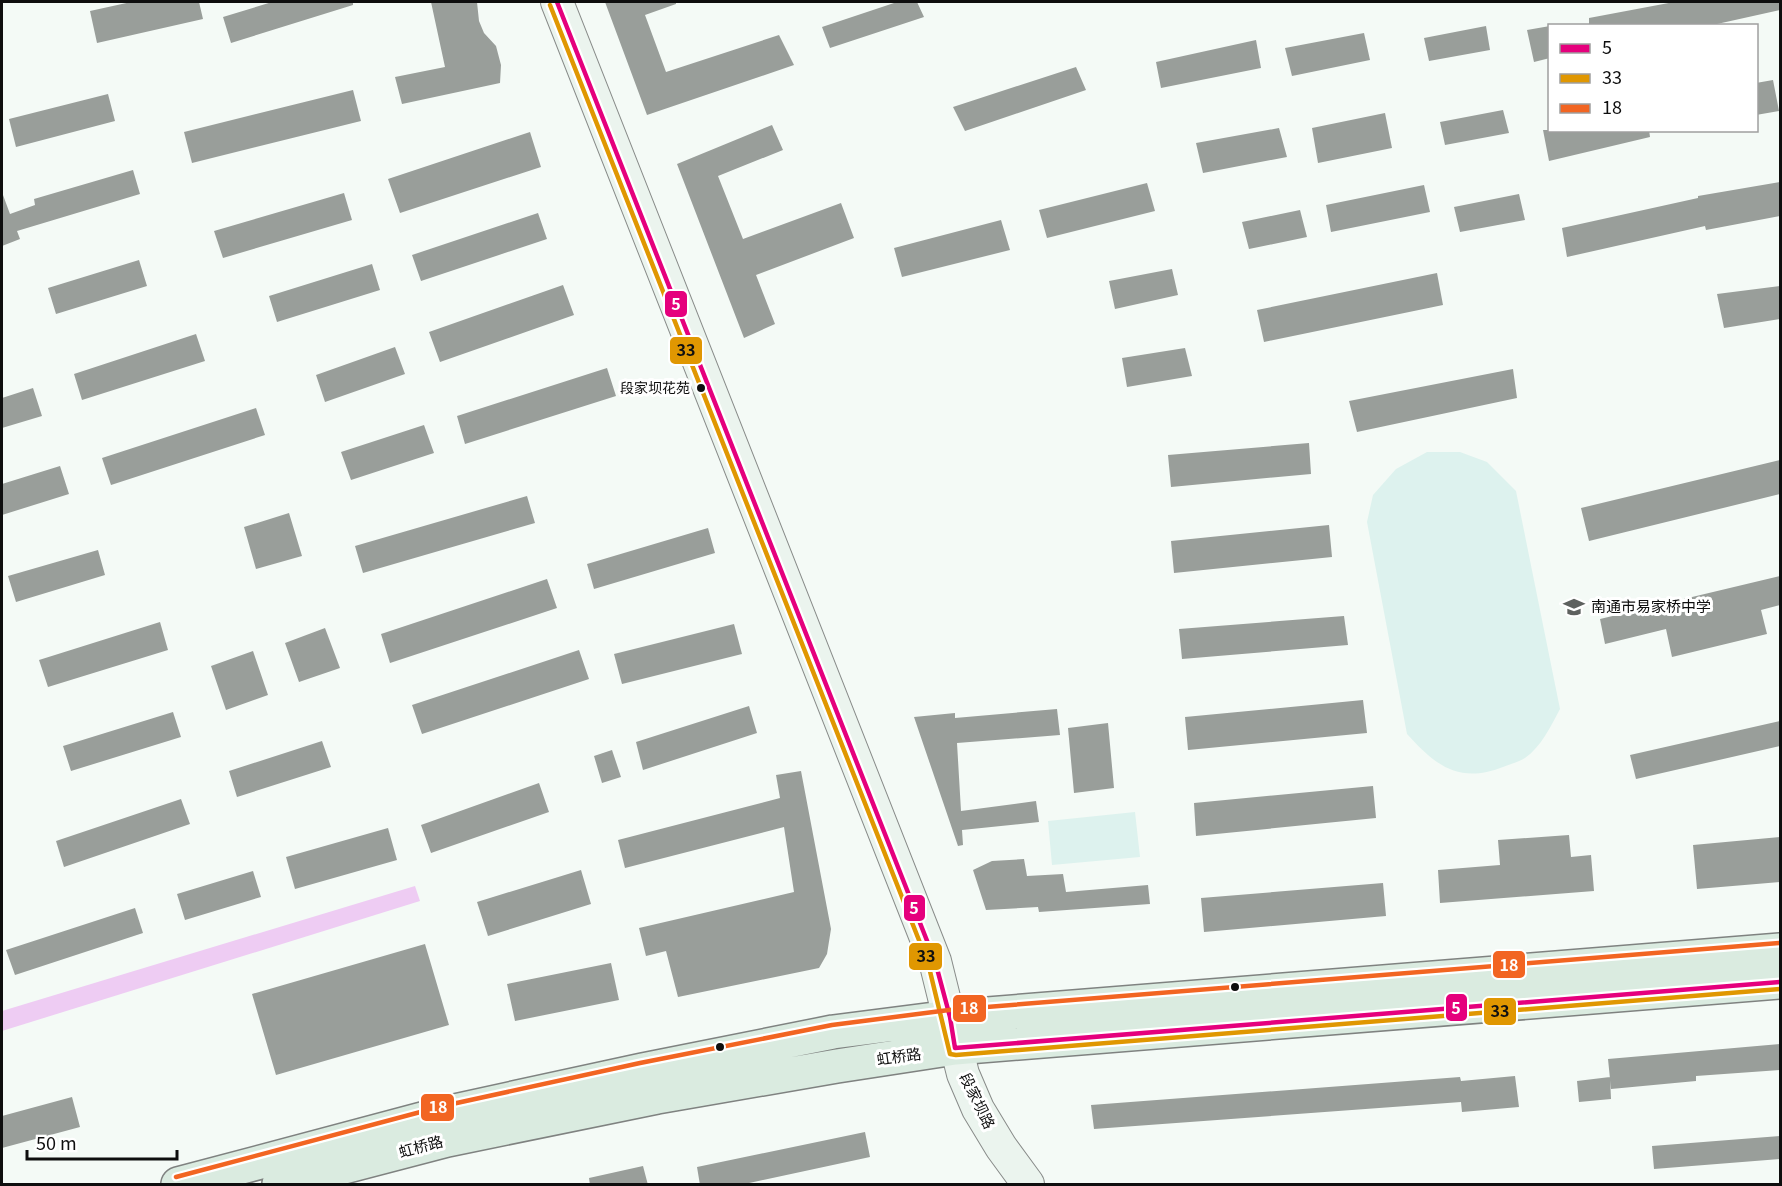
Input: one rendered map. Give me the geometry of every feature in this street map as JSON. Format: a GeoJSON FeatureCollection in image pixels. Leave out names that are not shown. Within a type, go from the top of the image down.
{"type":"FeatureCollection","features":[{"type":"Feature","properties":{"kind":"main road","name":"虹桥路"},"geometry":{"type":"LineString","coordinates":[[279,1185],[447,1140],[657,1097],[837,1066],[952,1033],[1780,950]]}},
{"type":"Feature","properties":{"kind":"main road","name":"虹桥路"},"geometry":{"type":"LineString","coordinates":[[178,1185],[445,1113],[832,1032],[952,1033],[1780,982]]}},
{"type":"Feature","properties":{"kind":"street","name":"段家坝路"},"geometry":{"type":"LineString","coordinates":[[557,2],[935,961],[963,1074],[978,1109],[1028,1185]]}},
{"type":"Feature","properties":{"kind":"shaded area"},"geometry":{"type":"Polygon","coordinates":[[[1427,452],[1460,452],[1487,462],[1516,491],[1560,709],[1545,736],[1531,753],[1520,761],[1487,772],[1474,774],[1449,769],[1428,755],[1407,734],[1367,522],[1373,495],[1396,469],[1427,452]]]}},
{"type":"Feature","properties":{"kind":"shaded area"},"geometry":{"type":"Polygon","coordinates":[[[1135,812],[1140,857],[1052,865],[1048,821],[1135,812]]]}},
{"type":"Feature","properties":{"kind":"shaded area"},"geometry":{"type":"Polygon","coordinates":[[[415,886],[420,901],[2,1031],[2,1011],[415,886]]]}},
{"type":"Feature","properties":{"kind":"building"},"geometry":{"type":"Polygon","coordinates":[[[131,2],[199,2],[203,19],[97,43],[90,11],[131,2]]]}},
{"type":"Feature","properties":{"kind":"building"},"geometry":{"type":"Polygon","coordinates":[[[272,2],[353,2],[353,5],[231,43],[223,17],[272,2]]]}},
{"type":"Feature","properties":{"kind":"building"},"geometry":{"type":"Polygon","coordinates":[[[431,2],[477,2],[479,21],[484,33],[496,46],[501,65],[500,83],[402,104],[395,77],[445,67],[431,2]]]}},
{"type":"Feature","properties":{"kind":"building"},"geometry":{"type":"Polygon","coordinates":[[[605,2],[676,2],[676,4],[645,15],[666,72],[779,35],[794,65],[647,115],[605,2]]]}},
{"type":"Feature","properties":{"kind":"building"},"geometry":{"type":"Polygon","coordinates":[[[897,2],[917,2],[924,17],[830,48],[822,27],[897,2]]]}},
{"type":"Feature","properties":{"kind":"building"},"geometry":{"type":"Polygon","coordinates":[[[1674,2],[1780,2],[1780,10],[1717,24],[1589,24],[1589,18],[1674,2]]]}},
{"type":"Feature","properties":{"kind":"building"},"geometry":{"type":"Polygon","coordinates":[[[1486,26],[1490,50],[1429,61],[1424,38],[1486,26]]]}},
{"type":"Feature","properties":{"kind":"building"},"geometry":{"type":"Polygon","coordinates":[[[1548,26],[1548,58],[1534,62],[1527,30],[1548,26]]]}},
{"type":"Feature","properties":{"kind":"building"},"geometry":{"type":"Polygon","coordinates":[[[1364,33],[1370,60],[1292,76],[1285,48],[1364,33]]]}},
{"type":"Feature","properties":{"kind":"building"},"geometry":{"type":"Polygon","coordinates":[[[1256,40],[1261,68],[1161,88],[1156,62],[1256,40]]]}},
{"type":"Feature","properties":{"kind":"building"},"geometry":{"type":"Polygon","coordinates":[[[1076,67],[1086,90],[965,131],[953,107],[1076,67]]]}},
{"type":"Feature","properties":{"kind":"building"},"geometry":{"type":"Polygon","coordinates":[[[1773,80],[1779,111],[1758,115],[1758,83],[1773,80]]]}},
{"type":"Feature","properties":{"kind":"building"},"geometry":{"type":"Polygon","coordinates":[[[353,90],[361,121],[192,163],[184,132],[353,90]]]}},
{"type":"Feature","properties":{"kind":"building"},"geometry":{"type":"Polygon","coordinates":[[[108,94],[115,121],[16,147],[9,119],[108,94]]]}},
{"type":"Feature","properties":{"kind":"building"},"geometry":{"type":"Polygon","coordinates":[[[1503,110],[1509,133],[1445,145],[1440,122],[1503,110]]]}},
{"type":"Feature","properties":{"kind":"building"},"geometry":{"type":"Polygon","coordinates":[[[1385,113],[1392,148],[1318,163],[1312,128],[1385,113]]]}},
{"type":"Feature","properties":{"kind":"building"},"geometry":{"type":"Polygon","coordinates":[[[772,125],[783,150],[718,176],[743,239],[841,203],[854,238],[756,275],[775,324],[744,338],[677,164],[772,125]]]}},
{"type":"Feature","properties":{"kind":"building"},"geometry":{"type":"Polygon","coordinates":[[[1279,128],[1287,157],[1203,173],[1196,143],[1279,128]]]}},
{"type":"Feature","properties":{"kind":"building"},"geometry":{"type":"Polygon","coordinates":[[[1543,130],[1548,130],[1548,132],[1649,132],[1650,137],[1549,161],[1543,130]]]}},
{"type":"Feature","properties":{"kind":"building"},"geometry":{"type":"Polygon","coordinates":[[[530,132],[541,167],[400,213],[388,179],[530,132]]]}},
{"type":"Feature","properties":{"kind":"building"},"geometry":{"type":"Polygon","coordinates":[[[133,170],[140,194],[17,231],[20,239],[2,246],[2,195],[10,214],[35,205],[34,199],[133,170]]]}},
{"type":"Feature","properties":{"kind":"building"},"geometry":{"type":"Polygon","coordinates":[[[1780,182],[1780,216],[1706,230],[1705,226],[1567,257],[1562,228],[1698,198],[1698,196],[1780,182]]]}},
{"type":"Feature","properties":{"kind":"building"},"geometry":{"type":"Polygon","coordinates":[[[1147,183],[1155,211],[1047,238],[1039,210],[1147,183]]]}},
{"type":"Feature","properties":{"kind":"building"},"geometry":{"type":"Polygon","coordinates":[[[1424,185],[1430,212],[1331,232],[1326,205],[1424,185]]]}},
{"type":"Feature","properties":{"kind":"building"},"geometry":{"type":"Polygon","coordinates":[[[344,193],[352,220],[223,258],[214,231],[344,193]]]}},
{"type":"Feature","properties":{"kind":"building"},"geometry":{"type":"Polygon","coordinates":[[[1519,194],[1525,220],[1460,232],[1454,207],[1519,194]]]}},
{"type":"Feature","properties":{"kind":"building"},"geometry":{"type":"Polygon","coordinates":[[[1300,210],[1307,237],[1249,249],[1242,222],[1300,210]]]}},
{"type":"Feature","properties":{"kind":"building"},"geometry":{"type":"Polygon","coordinates":[[[538,213],[547,239],[421,281],[412,255],[538,213]]]}},
{"type":"Feature","properties":{"kind":"building"},"geometry":{"type":"Polygon","coordinates":[[[1001,220],[1010,250],[902,277],[894,248],[1001,220]]]}},
{"type":"Feature","properties":{"kind":"building"},"geometry":{"type":"Polygon","coordinates":[[[139,260],[147,286],[56,314],[48,288],[139,260]]]}},
{"type":"Feature","properties":{"kind":"building"},"geometry":{"type":"Polygon","coordinates":[[[372,264],[380,290],[277,322],[269,296],[372,264]]]}},
{"type":"Feature","properties":{"kind":"building"},"geometry":{"type":"Polygon","coordinates":[[[1172,269],[1178,295],[1115,309],[1109,281],[1172,269]]]}},
{"type":"Feature","properties":{"kind":"building"},"geometry":{"type":"Polygon","coordinates":[[[1437,273],[1443,305],[1264,342],[1257,310],[1437,273]]]}},
{"type":"Feature","properties":{"kind":"building"},"geometry":{"type":"Polygon","coordinates":[[[563,285],[574,315],[440,362],[429,332],[563,285]]]}},
{"type":"Feature","properties":{"kind":"building"},"geometry":{"type":"Polygon","coordinates":[[[1780,286],[1780,319],[1724,328],[1717,294],[1780,286]]]}},
{"type":"Feature","properties":{"kind":"building"},"geometry":{"type":"Polygon","coordinates":[[[196,334],[205,361],[82,400],[74,374],[196,334]]]}},
{"type":"Feature","properties":{"kind":"building"},"geometry":{"type":"Polygon","coordinates":[[[395,347],[405,374],[325,402],[316,375],[395,347]]]}},
{"type":"Feature","properties":{"kind":"building"},"geometry":{"type":"Polygon","coordinates":[[[1185,348],[1192,376],[1127,387],[1122,358],[1185,348]]]}},
{"type":"Feature","properties":{"kind":"building"},"geometry":{"type":"Polygon","coordinates":[[[607,368],[616,396],[465,444],[457,416],[607,368]]]}},
{"type":"Feature","properties":{"kind":"building"},"geometry":{"type":"Polygon","coordinates":[[[1513,369],[1517,398],[1357,432],[1349,401],[1513,369]]]}},
{"type":"Feature","properties":{"kind":"building"},"geometry":{"type":"Polygon","coordinates":[[[33,388],[42,416],[2,428],[2,398],[33,388]]]}},
{"type":"Feature","properties":{"kind":"building"},"geometry":{"type":"Polygon","coordinates":[[[256,408],[265,435],[111,485],[102,458],[256,408]]]}},
{"type":"Feature","properties":{"kind":"building"},"geometry":{"type":"Polygon","coordinates":[[[424,425],[434,453],[351,480],[341,452],[424,425]]]}},
{"type":"Feature","properties":{"kind":"building"},"geometry":{"type":"Polygon","coordinates":[[[1309,443],[1311,474],[1171,487],[1168,455],[1309,443]]]}},
{"type":"Feature","properties":{"kind":"building"},"geometry":{"type":"Polygon","coordinates":[[[1780,460],[1780,494],[1589,541],[1581,508],[1780,460]]]}},
{"type":"Feature","properties":{"kind":"building"},"geometry":{"type":"Polygon","coordinates":[[[60,466],[69,494],[2,515],[2,484],[60,466]]]}},
{"type":"Feature","properties":{"kind":"building"},"geometry":{"type":"Polygon","coordinates":[[[527,496],[535,523],[363,573],[355,546],[527,496]]]}},
{"type":"Feature","properties":{"kind":"building"},"geometry":{"type":"Polygon","coordinates":[[[289,513],[302,556],[256,569],[244,527],[289,513]]]}},
{"type":"Feature","properties":{"kind":"building"},"geometry":{"type":"Polygon","coordinates":[[[1329,525],[1332,557],[1174,573],[1171,541],[1329,525]]]}},
{"type":"Feature","properties":{"kind":"building"},"geometry":{"type":"Polygon","coordinates":[[[708,528],[715,553],[594,589],[587,564],[708,528]]]}},
{"type":"Feature","properties":{"kind":"building"},"geometry":{"type":"Polygon","coordinates":[[[98,550],[105,575],[16,602],[8,576],[98,550]]]}},
{"type":"Feature","properties":{"kind":"building"},"geometry":{"type":"Polygon","coordinates":[[[1780,576],[1780,605],[1761,610],[1767,634],[1672,657],[1666,629],[1605,644],[1600,619],[1780,576]]]}},
{"type":"Feature","properties":{"kind":"building"},"geometry":{"type":"Polygon","coordinates":[[[547,579],[557,608],[390,663],[381,634],[547,579]]]}},
{"type":"Feature","properties":{"kind":"building"},"geometry":{"type":"Polygon","coordinates":[[[1344,616],[1348,645],[1182,659],[1179,629],[1344,616]]]}},
{"type":"Feature","properties":{"kind":"building"},"geometry":{"type":"Polygon","coordinates":[[[160,622],[168,650],[48,687],[39,660],[160,622]]]}},
{"type":"Feature","properties":{"kind":"building"},"geometry":{"type":"Polygon","coordinates":[[[734,624],[742,654],[622,684],[614,654],[734,624]]]}},
{"type":"Feature","properties":{"kind":"building"},"geometry":{"type":"Polygon","coordinates":[[[325,628],[340,668],[299,682],[285,643],[325,628]]]}},
{"type":"Feature","properties":{"kind":"building"},"geometry":{"type":"Polygon","coordinates":[[[579,650],[589,679],[422,734],[412,705],[579,650]]]}},
{"type":"Feature","properties":{"kind":"building"},"geometry":{"type":"Polygon","coordinates":[[[253,651],[268,695],[226,710],[211,666],[253,651]]]}},
{"type":"Feature","properties":{"kind":"building"},"geometry":{"type":"Polygon","coordinates":[[[1363,700],[1367,733],[1188,750],[1185,717],[1363,700]]]}},
{"type":"Feature","properties":{"kind":"building"},"geometry":{"type":"Polygon","coordinates":[[[749,706],[757,733],[643,770],[636,742],[749,706]]]}},
{"type":"Feature","properties":{"kind":"building"},"geometry":{"type":"Polygon","coordinates":[[[1057,709],[1060,735],[957,743],[961,811],[1036,801],[1039,822],[962,830],[963,845],[958,846],[914,717],[955,713],[955,718],[1057,709]]]}},
{"type":"Feature","properties":{"kind":"building"},"geometry":{"type":"Polygon","coordinates":[[[173,712],[181,737],[71,771],[63,746],[173,712]]]}},
{"type":"Feature","properties":{"kind":"building"},"geometry":{"type":"Polygon","coordinates":[[[1780,721],[1780,746],[1636,779],[1630,755],[1780,721]]]}},
{"type":"Feature","properties":{"kind":"building"},"geometry":{"type":"Polygon","coordinates":[[[1108,723],[1114,788],[1074,793],[1068,728],[1108,723]]]}},
{"type":"Feature","properties":{"kind":"building"},"geometry":{"type":"Polygon","coordinates":[[[322,741],[331,767],[237,797],[229,771],[322,741]]]}},
{"type":"Feature","properties":{"kind":"building"},"geometry":{"type":"Polygon","coordinates":[[[612,750],[621,777],[602,783],[594,756],[612,750]]]}},
{"type":"Feature","properties":{"kind":"building"},"geometry":{"type":"Polygon","coordinates":[[[801,771],[831,929],[827,954],[819,968],[678,997],[666,951],[646,956],[639,928],[794,892],[784,827],[625,868],[618,840],[780,798],[776,775],[801,771]]]}},
{"type":"Feature","properties":{"kind":"building"},"geometry":{"type":"Polygon","coordinates":[[[539,783],[549,812],[431,853],[421,825],[539,783]]]}},
{"type":"Feature","properties":{"kind":"building"},"geometry":{"type":"Polygon","coordinates":[[[1373,786],[1376,818],[1196,836],[1194,803],[1373,786]]]}},
{"type":"Feature","properties":{"kind":"building"},"geometry":{"type":"Polygon","coordinates":[[[181,799],[190,824],[64,867],[56,841],[181,799]]]}},
{"type":"Feature","properties":{"kind":"building"},"geometry":{"type":"Polygon","coordinates":[[[388,828],[397,860],[295,889],[286,857],[388,828]]]}},
{"type":"Feature","properties":{"kind":"building"},"geometry":{"type":"Polygon","coordinates":[[[1569,835],[1571,857],[1591,855],[1594,891],[1440,903],[1438,870],[1500,865],[1498,840],[1569,835]]]}},
{"type":"Feature","properties":{"kind":"building"},"geometry":{"type":"Polygon","coordinates":[[[1780,837],[1780,882],[1697,889],[1693,845],[1780,837]]]}},
{"type":"Feature","properties":{"kind":"building"},"geometry":{"type":"Polygon","coordinates":[[[1024,859],[1027,876],[1063,874],[1066,892],[1148,885],[1150,904],[1039,912],[1038,907],[986,910],[973,870],[992,861],[1024,859]]]}},
{"type":"Feature","properties":{"kind":"building"},"geometry":{"type":"Polygon","coordinates":[[[581,870],[591,904],[488,936],[477,902],[581,870]]]}},
{"type":"Feature","properties":{"kind":"building"},"geometry":{"type":"Polygon","coordinates":[[[253,871],[261,897],[185,920],[177,894],[253,871]]]}},
{"type":"Feature","properties":{"kind":"building"},"geometry":{"type":"Polygon","coordinates":[[[1383,883],[1386,916],[1204,932],[1201,898],[1383,883]]]}},
{"type":"Feature","properties":{"kind":"building"},"geometry":{"type":"Polygon","coordinates":[[[135,908],[143,933],[15,975],[6,950],[135,908]]]}},
{"type":"Feature","properties":{"kind":"building"},"geometry":{"type":"Polygon","coordinates":[[[425,944],[449,1025],[276,1075],[252,994],[425,944]]]}},
{"type":"Feature","properties":{"kind":"building"},"geometry":{"type":"Polygon","coordinates":[[[611,963],[619,1000],[515,1021],[507,984],[611,963]]]}},
{"type":"Feature","properties":{"kind":"building"},"geometry":{"type":"Polygon","coordinates":[[[1780,1044],[1780,1070],[1696,1076],[1696,1081],[1611,1089],[1608,1059],[1780,1044]]]}},
{"type":"Feature","properties":{"kind":"building"},"geometry":{"type":"Polygon","coordinates":[[[1515,1076],[1519,1107],[1462,1112],[1461,1102],[1094,1129],[1091,1105],[1460,1077],[1461,1081],[1515,1076]]]}},
{"type":"Feature","properties":{"kind":"building"},"geometry":{"type":"Polygon","coordinates":[[[1610,1077],[1611,1099],[1579,1102],[1577,1081],[1610,1077]]]}},
{"type":"Feature","properties":{"kind":"building"},"geometry":{"type":"Polygon","coordinates":[[[72,1097],[80,1127],[2,1148],[2,1116],[72,1097]]]}},
{"type":"Feature","properties":{"kind":"building"},"geometry":{"type":"Polygon","coordinates":[[[865,1132],[870,1157],[740,1185],[700,1185],[697,1167],[865,1132]]]}},
{"type":"Feature","properties":{"kind":"building"},"geometry":{"type":"Polygon","coordinates":[[[1780,1136],[1780,1159],[1654,1169],[1652,1146],[1780,1136]]]}},
{"type":"Feature","properties":{"kind":"building"},"geometry":{"type":"Polygon","coordinates":[[[643,1166],[648,1185],[590,1185],[589,1178],[643,1166]]]}},
{"type":"Feature","properties":{"kind":"transit line","name":"5"},"geometry":{"type":"LineString","coordinates":[[557,2],[935,961],[950,1017],[955,1048],[1780,982]]}},
{"type":"Feature","properties":{"kind":"transit line","name":"33"},"geometry":{"type":"LineString","coordinates":[[550,5],[928,963],[950,1054],[1780,989]]}},
{"type":"Feature","properties":{"kind":"transit line","name":"18"},"geometry":{"type":"LineString","coordinates":[[176,1177],[443,1106],[640,1063],[832,1025],[949,1010],[1779,943]]}},
{"type":"Feature","properties":{"kind":"place","name":"段家坝花苑"},"geometry":{"type":"Point","coordinates":[701,388]}},
{"type":"Feature","properties":{"kind":"place","name":"南通市易家桥中学"},"geometry":{"type":"Point","coordinates":[1574,607]}}]}
